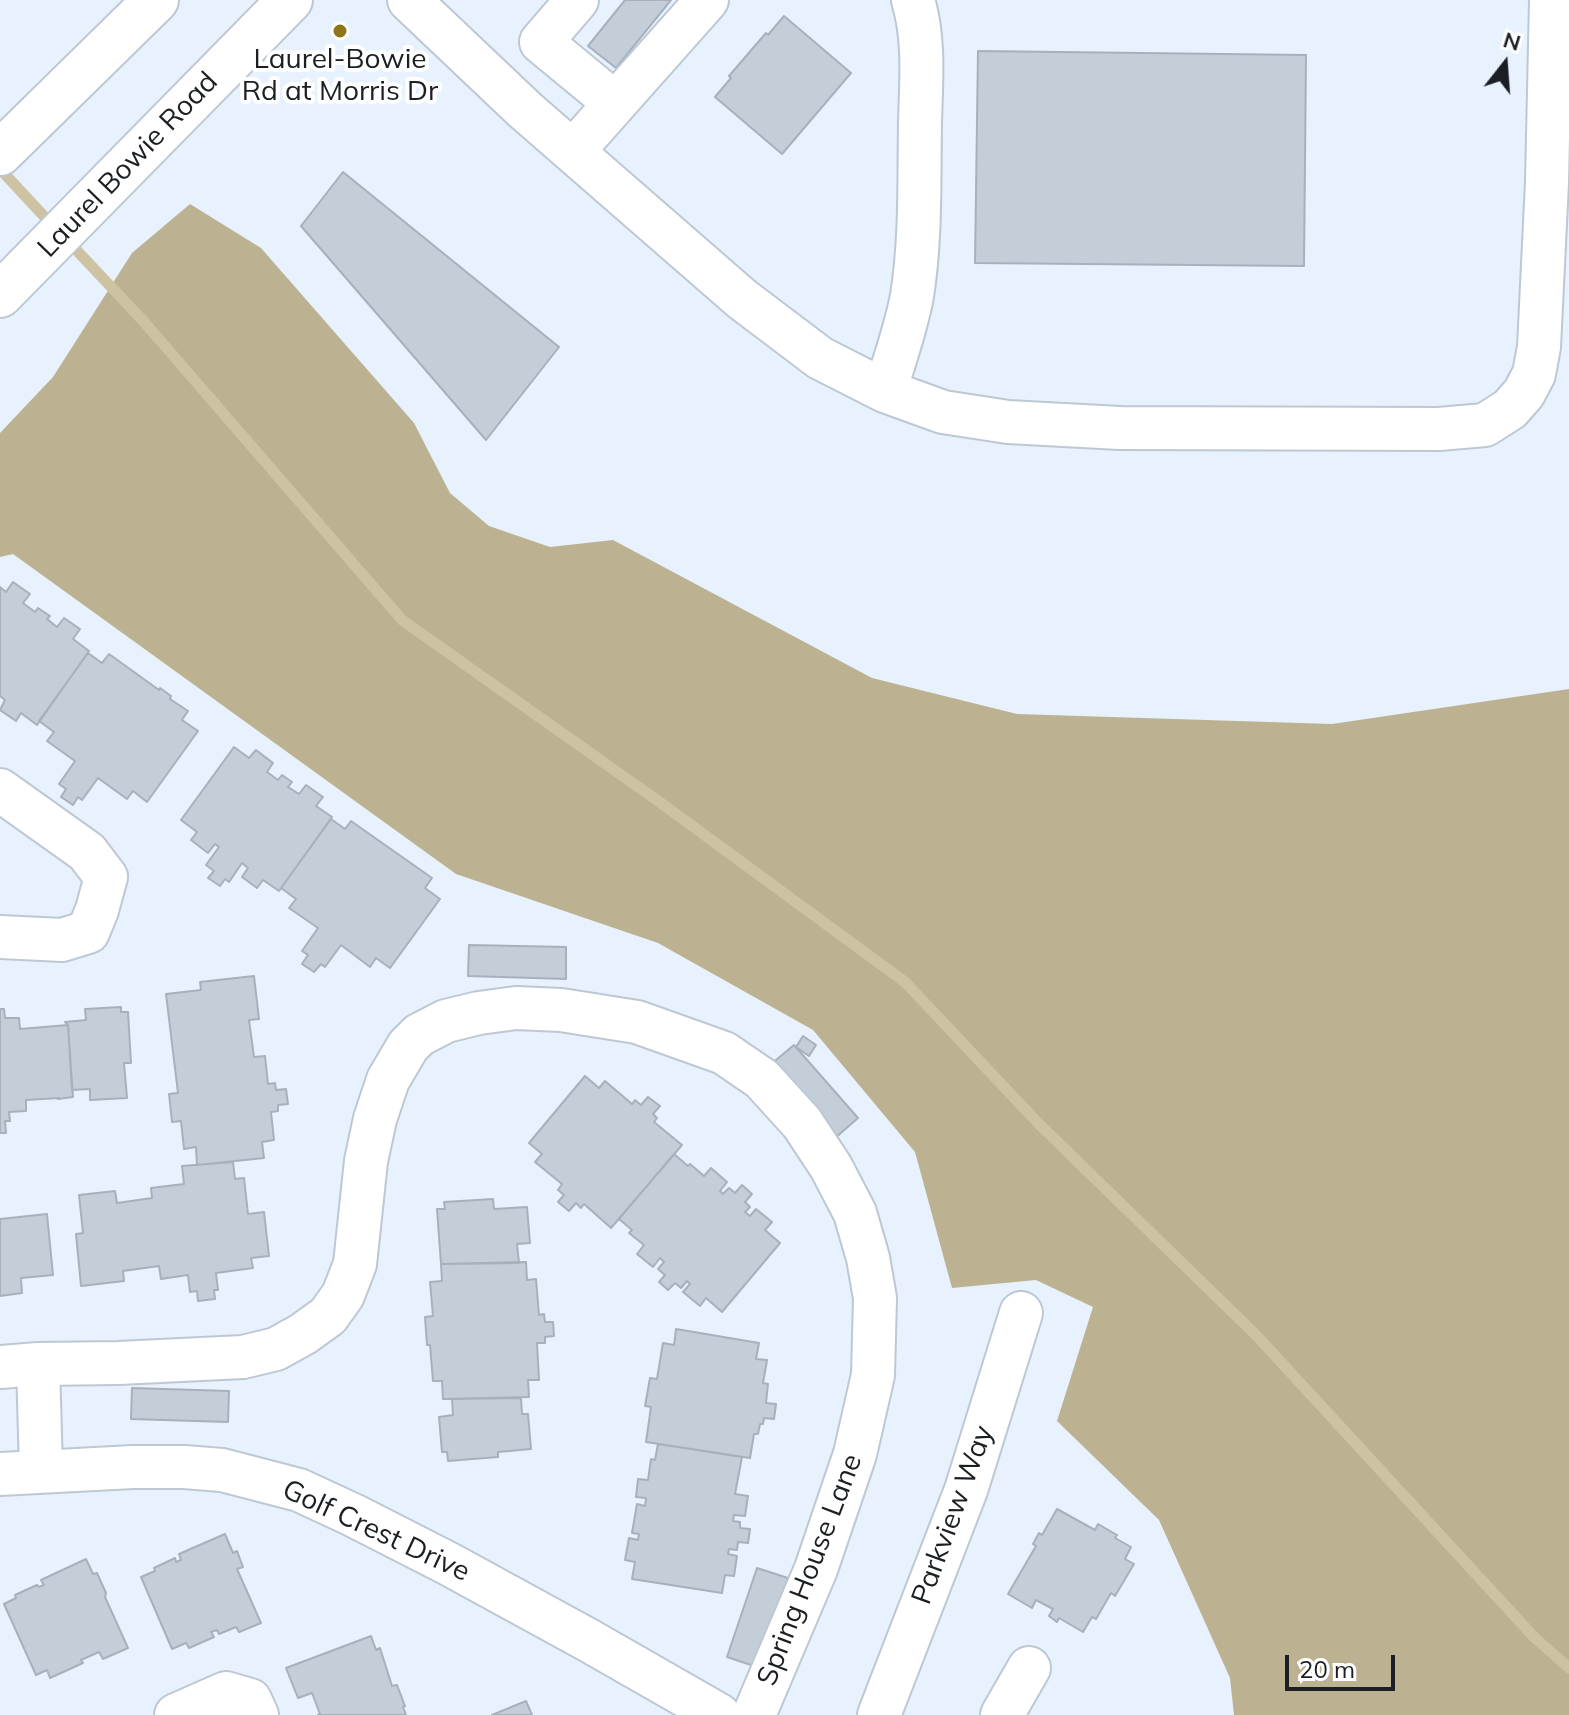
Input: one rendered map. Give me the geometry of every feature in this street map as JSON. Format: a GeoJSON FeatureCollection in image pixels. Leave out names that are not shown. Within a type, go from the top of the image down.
{"type":"FeatureCollection","features":[{"type":"Feature","properties":{"kind":"main road"},"geometry":{"type":"LineString","coordinates":[[2,151],[156,0]]}},
{"type":"Feature","properties":{"kind":"main road","name":"Laurel Bowie Road"},"geometry":{"type":"LineString","coordinates":[[9,286],[290,0]]}},
{"type":"Feature","properties":{"kind":"street"},"geometry":{"type":"LineString","coordinates":[[409,0],[525,110],[753,307],[820,358],[885,391],[943,412],[1008,422],[1136,428],[1439,429],[1485,425],[1510,409],[1524,393],[1534,374],[1539,347],[1547,182],[1551,0]]}},
{"type":"Feature","properties":{"kind":"street"},"geometry":{"type":"LineString","coordinates":[[577,0],[541,42],[615,103]]}},
{"type":"Feature","properties":{"kind":"street"},"geometry":{"type":"LineString","coordinates":[[573,151],[707,0]]}},
{"type":"Feature","properties":{"kind":"street"},"geometry":{"type":"LineString","coordinates":[[885,391],[912,294],[919,230],[922,47],[913,0]]}},
{"type":"Feature","properties":{"kind":"street"},"geometry":{"type":"LineString","coordinates":[[0,790],[87,852],[106,877],[88,932],[62,940],[0,937]]}},
{"type":"Feature","properties":{"kind":"street","name":"Spring House Lane"},"geometry":{"type":"LineString","coordinates":[[41,1471],[19,1365],[243,1357],[276,1349],[328,1316],[343,1295],[355,1264],[366,1161],[375,1119],[388,1080],[408,1046],[419,1035],[446,1021],[516,1008],[561,1010],[637,1022],[724,1053],[762,1079],[802,1123],[831,1167],[855,1213],[875,1298],[873,1375],[855,1454],[816,1569],[754,1715]]}},
{"type":"Feature","properties":{"kind":"street","name":"Parkview Way"},"geometry":{"type":"LineString","coordinates":[[879,1715],[966,1490],[1021,1313]]}},
{"type":"Feature","properties":{"kind":"street","name":"Golf Crest Drive"},"geometry":{"type":"LineString","coordinates":[[0,1474],[184,1467],[222,1470],[299,1490],[449,1564],[719,1715]]}},
{"type":"Feature","properties":{"kind":"street"},"geometry":{"type":"LineString","coordinates":[[1002,1715],[1029,1668]]}},
{"type":"Feature","properties":{"kind":"street"},"geometry":{"type":"LineString","coordinates":[[176,1715],[226,1693],[250,1700],[257,1715]]}},
{"type":"Feature","properties":{"kind":"shaded area"},"geometry":{"type":"Polygon","coordinates":[[[190,204],[261,248],[414,423],[450,493],[489,526],[550,547],[613,540],[872,678],[1017,714],[1332,724],[1569,689],[1569,1715],[1234,1715],[1230,1678],[1159,1520],[1057,1421],[1093,1307],[1036,1280],[952,1288],[915,1152],[813,1030],[658,943],[456,874],[13,554],[0,557],[0,433],[53,377],[132,253],[190,204]]]}},
{"type":"Feature","properties":{"kind":"building"},"geometry":{"type":"Polygon","coordinates":[[[625,0],[671,0],[616,68],[588,46],[625,0]]]}},
{"type":"Feature","properties":{"kind":"building"},"geometry":{"type":"Polygon","coordinates":[[[784,16],[851,73],[782,154],[715,97],[731,78],[729,76],[784,16]]]}},
{"type":"Feature","properties":{"kind":"building"},"geometry":{"type":"Polygon","coordinates":[[[978,51],[1306,55],[1304,266],[975,263],[978,51]]]}},
{"type":"Feature","properties":{"kind":"building"},"geometry":{"type":"Polygon","coordinates":[[[343,172],[559,347],[486,440],[301,226],[343,172]]]}},
{"type":"Feature","properties":{"kind":"building"},"geometry":{"type":"Polygon","coordinates":[[[13,582],[30,594],[23,603],[35,612],[38,608],[50,616],[47,619],[57,627],[64,618],[80,629],[73,639],[89,651],[37,725],[21,713],[16,721],[0,710],[5,700],[0,696],[0,587],[6,592],[13,582]]]}},
{"type":"Feature","properties":{"kind":"building"},"geometry":{"type":"Polygon","coordinates":[[[88,653],[102,663],[109,654],[160,688],[188,711],[182,720],[198,731],[147,802],[133,791],[127,799],[98,778],[82,800],[78,797],[73,805],[61,797],[66,789],[59,784],[75,761],[47,741],[54,732],[39,721],[88,653]]]}},
{"type":"Feature","properties":{"kind":"building"},"geometry":{"type":"Polygon","coordinates":[[[234,747],[249,758],[256,750],[273,763],[267,772],[278,780],[282,775],[292,782],[288,787],[299,794],[306,785],[323,797],[316,806],[332,817],[279,891],[263,880],[257,888],[242,877],[248,868],[242,863],[229,882],[225,879],[220,886],[208,878],[214,871],[206,865],[219,847],[215,844],[208,853],[191,840],[197,832],[181,820],[234,747]]]}},
{"type":"Feature","properties":{"kind":"building"},"geometry":{"type":"Polygon","coordinates":[[[331,819],[345,829],[351,821],[432,878],[425,888],[440,899],[390,968],[376,958],[370,967],[341,945],[325,967],[321,964],[314,972],[302,964],[308,955],[302,951],[318,928],[289,908],[296,899],[281,888],[331,819]]]}},
{"type":"Feature","properties":{"kind":"building"},"geometry":{"type":"Polygon","coordinates":[[[469,945],[566,947],[566,979],[468,976],[469,945]]]}},
{"type":"Feature","properties":{"kind":"building"},"geometry":{"type":"Polygon","coordinates":[[[254,976],[259,1019],[249,1020],[254,1057],[265,1056],[268,1084],[275,1083],[276,1090],[286,1089],[288,1104],[278,1105],[278,1111],[271,1112],[274,1140],[262,1142],[264,1158],[197,1165],[196,1147],[184,1149],[181,1121],[172,1122],[169,1094],[178,1093],[166,994],[201,990],[200,982],[254,976]]]}},
{"type":"Feature","properties":{"kind":"building"},"geometry":{"type":"Polygon","coordinates":[[[121,1007],[121,1012],[128,1012],[131,1063],[124,1063],[127,1098],[90,1100],[90,1089],[72,1090],[68,1025],[65,1022],[86,1020],[85,1009],[121,1007]]]}},
{"type":"Feature","properties":{"kind":"building"},"geometry":{"type":"Polygon","coordinates":[[[0,1009],[4,1009],[5,1018],[19,1018],[20,1029],[68,1025],[73,1097],[26,1100],[26,1111],[9,1112],[10,1121],[5,1121],[6,1133],[0,1133],[0,1009]]]}},
{"type":"Feature","properties":{"kind":"building"},"geometry":{"type":"Polygon","coordinates":[[[803,1036],[816,1045],[809,1056],[796,1047],[803,1036]]]}},
{"type":"Feature","properties":{"kind":"building"},"geometry":{"type":"Polygon","coordinates":[[[794,1045],[858,1118],[834,1139],[770,1065],[794,1045]]]}},
{"type":"Feature","properties":{"kind":"building"},"geometry":{"type":"Polygon","coordinates":[[[585,1076],[599,1088],[605,1081],[632,1104],[635,1100],[641,1105],[648,1097],[660,1106],[653,1114],[657,1118],[654,1122],[682,1145],[611,1228],[584,1204],[581,1208],[576,1203],[569,1211],[558,1202],[564,1195],[558,1190],[562,1184],[535,1162],[542,1154],[529,1143],[585,1076]]]}},
{"type":"Feature","properties":{"kind":"building"},"geometry":{"type":"Polygon","coordinates":[[[674,1154],[704,1176],[711,1168],[727,1182],[720,1191],[723,1194],[729,1188],[735,1193],[742,1185],[752,1194],[745,1202],[750,1207],[745,1212],[750,1216],[756,1209],[772,1222],[765,1230],[780,1243],[722,1312],[706,1298],[700,1306],[683,1292],[690,1284],[687,1281],[681,1288],[675,1283],[668,1290],[659,1282],[665,1275],[658,1269],[664,1262],[660,1258],[653,1267],[637,1254],[644,1245],[629,1233],[632,1230],[619,1219],[674,1154]]]}},
{"type":"Feature","properties":{"kind":"building"},"geometry":{"type":"Polygon","coordinates":[[[233,1162],[235,1179],[244,1178],[248,1214],[264,1212],[269,1256],[251,1258],[253,1268],[216,1273],[218,1290],[214,1290],[215,1299],[198,1301],[197,1291],[190,1292],[188,1275],[161,1279],[159,1266],[123,1271],[124,1281],[81,1286],[76,1234],[83,1233],[79,1195],[115,1191],[117,1203],[152,1198],[151,1188],[184,1184],[182,1166],[233,1162]]]}},
{"type":"Feature","properties":{"kind":"building"},"geometry":{"type":"Polygon","coordinates":[[[493,1199],[494,1209],[527,1207],[530,1243],[517,1244],[519,1263],[441,1264],[437,1209],[445,1209],[444,1202],[493,1199]]]}},
{"type":"Feature","properties":{"kind":"building"},"geometry":{"type":"Polygon","coordinates":[[[47,1214],[53,1275],[21,1278],[22,1293],[0,1296],[0,1219],[47,1214]]]}},
{"type":"Feature","properties":{"kind":"building"},"geometry":{"type":"Polygon","coordinates":[[[526,1262],[527,1280],[536,1279],[539,1315],[544,1314],[545,1322],[553,1322],[554,1336],[545,1337],[545,1343],[537,1343],[539,1380],[528,1380],[529,1397],[443,1399],[442,1381],[433,1381],[430,1345],[427,1345],[425,1317],[433,1316],[430,1282],[442,1281],[441,1264],[526,1262]]]}},
{"type":"Feature","properties":{"kind":"building"},"geometry":{"type":"Polygon","coordinates":[[[676,1329],[759,1343],[756,1359],[767,1360],[763,1383],[768,1384],[766,1403],[776,1404],[774,1419],[764,1418],[758,1434],[754,1434],[750,1458],[646,1442],[651,1407],[645,1406],[650,1378],[657,1379],[663,1343],[674,1345],[676,1329]]]}},
{"type":"Feature","properties":{"kind":"building"},"geometry":{"type":"Polygon","coordinates":[[[132,1388],[229,1391],[228,1422],[131,1419],[132,1388]]]}},
{"type":"Feature","properties":{"kind":"building"},"geometry":{"type":"Polygon","coordinates":[[[521,1398],[522,1414],[528,1414],[531,1449],[498,1452],[498,1457],[448,1461],[447,1452],[442,1452],[439,1417],[453,1415],[452,1399],[521,1398]]]}},
{"type":"Feature","properties":{"kind":"building"},"geometry":{"type":"Polygon","coordinates":[[[658,1444],[742,1457],[735,1494],[748,1496],[745,1516],[734,1515],[733,1521],[740,1522],[740,1528],[750,1529],[748,1543],[738,1542],[737,1550],[729,1549],[728,1554],[737,1556],[734,1576],[725,1575],[722,1593],[632,1579],[635,1562],[625,1560],[629,1538],[638,1540],[639,1534],[632,1533],[637,1504],[645,1506],[646,1498],[636,1497],[638,1479],[648,1480],[651,1459],[655,1460],[658,1444]]]}},
{"type":"Feature","properties":{"kind":"building"},"geometry":{"type":"Polygon","coordinates":[[[1057,1509],[1095,1530],[1098,1524],[1131,1547],[1125,1559],[1134,1564],[1115,1596],[1111,1593],[1096,1619],[1092,1617],[1083,1632],[1059,1618],[1057,1622],[1049,1616],[1053,1609],[1036,1600],[1032,1608],[1008,1594],[1036,1546],[1033,1544],[1039,1533],[1042,1535],[1057,1509]]]}},
{"type":"Feature","properties":{"kind":"building"},"geometry":{"type":"Polygon","coordinates":[[[225,1534],[233,1553],[237,1551],[243,1567],[237,1569],[261,1623],[239,1632],[236,1627],[219,1634],[217,1630],[211,1632],[214,1637],[189,1648],[186,1643],[172,1649],[141,1577],[175,1558],[176,1562],[181,1560],[179,1554],[225,1534]]]}},
{"type":"Feature","properties":{"kind":"building"},"geometry":{"type":"Polygon","coordinates":[[[86,1559],[93,1574],[97,1573],[128,1648],[103,1659],[99,1652],[50,1678],[47,1670],[36,1675],[4,1604],[16,1598],[15,1595],[44,1585],[41,1580],[86,1559]]]}},
{"type":"Feature","properties":{"kind":"building"},"geometry":{"type":"Polygon","coordinates":[[[757,1568],[788,1578],[757,1667],[727,1657],[757,1568]]]}},
{"type":"Feature","properties":{"kind":"building"},"geometry":{"type":"Polygon","coordinates":[[[371,1636],[376,1650],[380,1648],[392,1686],[397,1685],[406,1715],[318,1715],[312,1693],[298,1698],[286,1668],[371,1636]]]}},
{"type":"Feature","properties":{"kind":"building"},"geometry":{"type":"Polygon","coordinates":[[[526,1701],[532,1715],[492,1715],[526,1701]]]}},
{"type":"Feature","properties":{"kind":"waterway"},"geometry":{"type":"LineString","coordinates":[[0,169],[54,227]]}},
{"type":"Feature","properties":{"kind":"waterway"},"geometry":{"type":"LineString","coordinates":[[66,239],[145,323],[402,620],[661,803],[905,982],[1039,1124],[1256,1335],[1534,1637],[1569,1668]]}},
{"type":"Feature","properties":{"kind":"place","name":"Laurel-Bowie Rd at Morris Dr"},"geometry":{"type":"Point","coordinates":[340,31]}}]}
